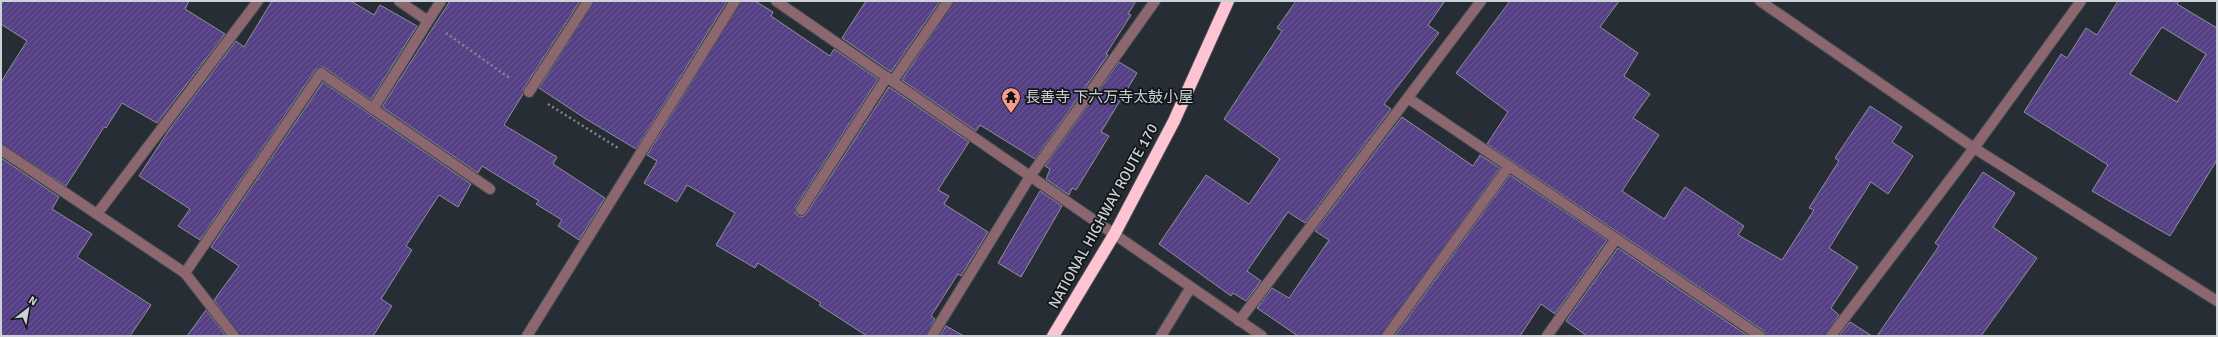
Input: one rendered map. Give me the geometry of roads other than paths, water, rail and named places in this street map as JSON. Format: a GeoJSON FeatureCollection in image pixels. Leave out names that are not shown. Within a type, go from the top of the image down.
{"type":"FeatureCollection","features":[{"type":"Feature","properties":{"kind":"highway","name":"NATIONAL HIGHWAY ROUTE 170"},"geometry":{"type":"LineString","coordinates":[[1053,336],[1115,233],[1174,121],[1228,1]]}},
{"type":"Feature","properties":{"kind":"street"},"geometry":{"type":"LineString","coordinates":[[97,214],[258,1]]}},
{"type":"Feature","properties":{"kind":"street"},"geometry":{"type":"LineString","coordinates":[[399,1],[428,20]]}},
{"type":"Feature","properties":{"kind":"street"},"geometry":{"type":"LineString","coordinates":[[373,109],[441,1]]}},
{"type":"Feature","properties":{"kind":"street"},"geometry":{"type":"LineString","coordinates":[[529,92],[588,1]]}},
{"type":"Feature","properties":{"kind":"street"},"geometry":{"type":"LineString","coordinates":[[527,336],[735,1]]}},
{"type":"Feature","properties":{"kind":"street"},"geometry":{"type":"LineString","coordinates":[[776,1],[1031,175],[1262,336]]}},
{"type":"Feature","properties":{"kind":"street"},"geometry":{"type":"LineString","coordinates":[[801,210],[890,79],[948,1]]}},
{"type":"Feature","properties":{"kind":"street"},"geometry":{"type":"LineString","coordinates":[[932,336],[1031,175],[1155,1]]}},
{"type":"Feature","properties":{"kind":"street"},"geometry":{"type":"LineString","coordinates":[[1239,321],[1482,1]]}},
{"type":"Feature","properties":{"kind":"street"},"geometry":{"type":"LineString","coordinates":[[1760,1],[1974,148],[2217,301]]}},
{"type":"Feature","properties":{"kind":"street"},"geometry":{"type":"LineString","coordinates":[[1831,336],[1974,148],[2081,1]]}},
{"type":"Feature","properties":{"kind":"street"},"geometry":{"type":"LineString","coordinates":[[185,272],[321,73],[490,189]]}},
{"type":"Feature","properties":{"kind":"street"},"geometry":{"type":"LineString","coordinates":[[1408,98],[1753,334]]}},
{"type":"Feature","properties":{"kind":"street"},"geometry":{"type":"LineString","coordinates":[[1,150],[185,272],[234,336]]}},
{"type":"Feature","properties":{"kind":"street"},"geometry":{"type":"LineString","coordinates":[[1387,336],[1509,166]]}},
{"type":"Feature","properties":{"kind":"street"},"geometry":{"type":"LineString","coordinates":[[1547,336],[1616,239]]}},
{"type":"Feature","properties":{"kind":"street"},"geometry":{"type":"LineString","coordinates":[[1161,336],[1191,287]]}},
{"type":"Feature","properties":{"kind":"place","name":"長善寺 下六万寺太鼓小屋"},"geometry":{"type":"Point","coordinates":[1011,114]}}]}
